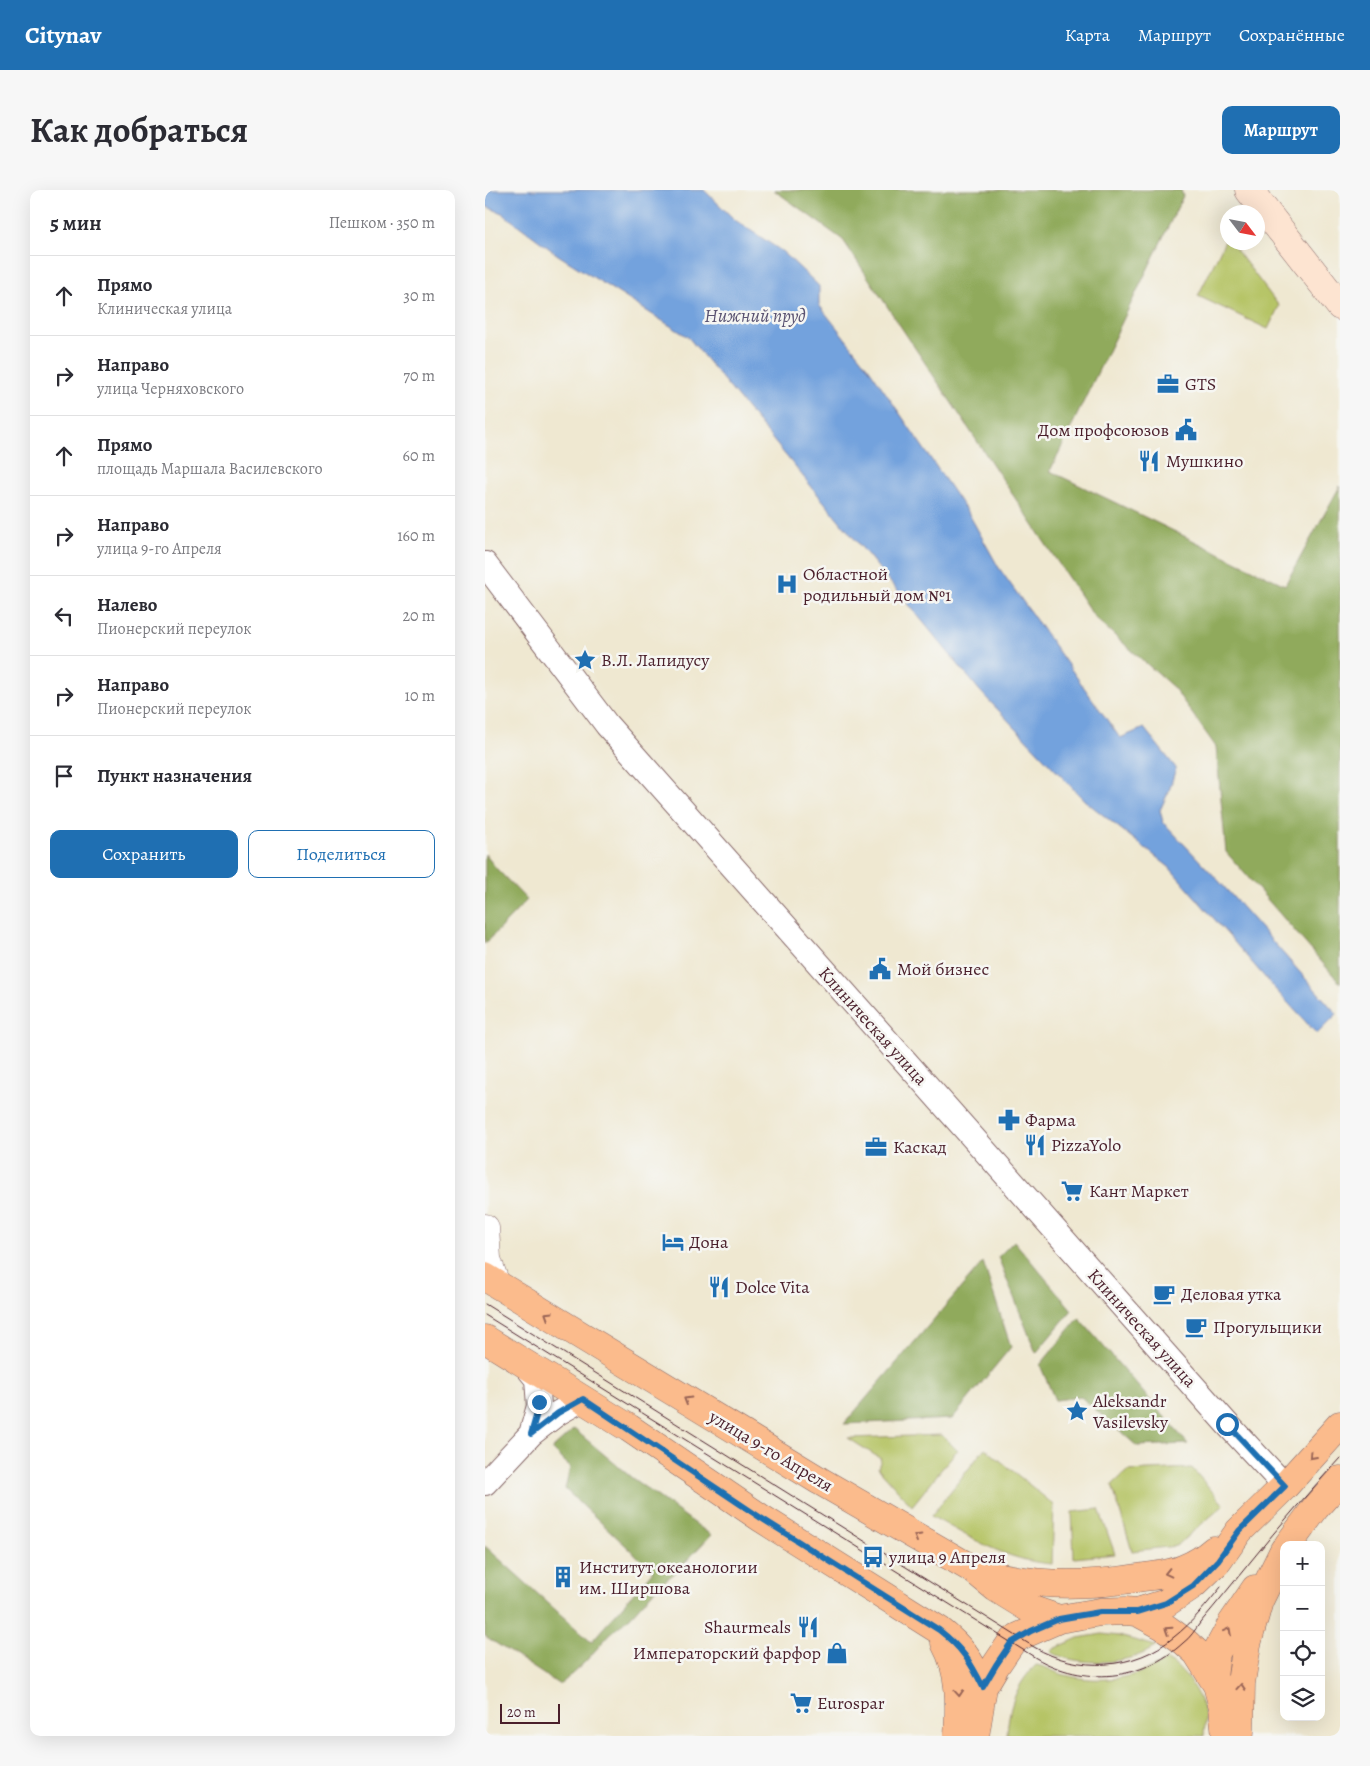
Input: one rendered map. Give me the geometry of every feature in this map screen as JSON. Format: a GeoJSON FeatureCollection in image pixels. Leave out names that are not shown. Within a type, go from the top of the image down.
{"type":"FeatureCollection","features":[{"type":"Feature","properties":{"kind":"main road"},"geometry":{"type":"LineString","coordinates":[[1249,190],[1340,306]]}},
{"type":"Feature","properties":{"kind":"main road","name":"улица 9-го Апреля"},"geometry":{"type":"LineString","coordinates":[[490,1279],[820,1481],[974,1570],[996,1588],[1030,1609],[1059,1619]]}},
{"type":"Feature","properties":{"kind":"main road"},"geometry":{"type":"LineString","coordinates":[[485,1339],[583,1399],[761,1518],[939,1630],[955,1642],[971,1663],[983,1687]]}},
{"type":"Feature","properties":{"kind":"main road"},"geometry":{"type":"LineString","coordinates":[[975,1736],[983,1687],[1011,1643],[1031,1631],[1059,1619],[1100,1612],[1137,1612],[1166,1603],[1193,1586],[1218,1560],[1280,1481],[1340,1425]]}},
{"type":"Feature","properties":{"kind":"main road"},"geometry":{"type":"LineString","coordinates":[[1291,1541],[1316,1507],[1340,1480]]}},
{"type":"Feature","properties":{"kind":"main road"},"geometry":{"type":"LineString","coordinates":[[974,1570],[1004,1578],[1044,1584],[1091,1584],[1165,1574],[1185,1568],[1211,1553],[1239,1531]]}},
{"type":"Feature","properties":{"kind":"main road"},"geometry":{"type":"LineString","coordinates":[[1213,1677],[1216,1653],[1232,1623],[1280,1556]]}},
{"type":"Feature","properties":{"kind":"main road"},"geometry":{"type":"LineString","coordinates":[[1241,1736],[1241,1683],[1247,1644],[1259,1601],[1280,1558]]}},
{"type":"Feature","properties":{"kind":"main road"},"geometry":{"type":"LineString","coordinates":[[1137,1612],[1163,1626],[1197,1652],[1213,1677],[1223,1707],[1226,1736]]}},
{"type":"Feature","properties":{"kind":"main road"},"geometry":{"type":"LineString","coordinates":[[939,1630],[949,1650],[956,1673],[959,1690],[958,1736]]}},
{"type":"Feature","properties":{"kind":"street","name":"Клиническая улица"},"geometry":{"type":"LineString","coordinates":[[485,564],[607,725],[1280,1481]]}},
{"type":"Feature","properties":{"kind":"street"},"geometry":{"type":"LineString","coordinates":[[485,1228],[490,1279]]}},
{"type":"Feature","properties":{"kind":"street"},"geometry":{"type":"LineString","coordinates":[[523,1362],[537,1379],[539,1406],[531,1434]]}},
{"type":"Feature","properties":{"kind":"street"},"geometry":{"type":"LineString","coordinates":[[485,1483],[531,1434],[558,1413],[583,1399]]}},
{"type":"Feature","properties":{"kind":"green space"},"geometry":{"type":"Polygon","coordinates":[[[774,190],[1181,190],[1183,196],[1050,471],[1285,585],[1340,486],[1340,983],[1226,852],[1216,747],[1174,688],[1095,618],[843,240],[774,190]]]}},
{"type":"Feature","properties":{"kind":"green space"},"geometry":{"type":"Polygon","coordinates":[[[1221,250],[1236,250],[1279,306],[1268,329],[1198,296],[1221,250]]]}},
{"type":"Feature","properties":{"kind":"green space"},"geometry":{"type":"Polygon","coordinates":[[[485,854],[527,900],[485,944],[485,854]]]}},
{"type":"Feature","properties":{"kind":"green space"},"geometry":{"type":"Polygon","coordinates":[[[1014,1241],[1072,1310],[1036,1353],[998,1257],[1014,1241]]]}},
{"type":"Feature","properties":{"kind":"green space"},"geometry":{"type":"Polygon","coordinates":[[[983,1262],[1011,1347],[952,1419],[844,1424],[983,1262]]]}},
{"type":"Feature","properties":{"kind":"green space"},"geometry":{"type":"Polygon","coordinates":[[[1079,1318],[1188,1444],[1137,1446],[1081,1397],[1055,1400],[1040,1365],[1079,1318]]]}},
{"type":"Feature","properties":{"kind":"green space"},"geometry":{"type":"Polygon","coordinates":[[[574,1429],[632,1478],[711,1535],[675,1573],[659,1585],[630,1617],[610,1634],[584,1663],[560,1685],[485,1636],[485,1546],[591,1642],[653,1571],[565,1489],[570,1467],[552,1449],[574,1429]]]}},
{"type":"Feature","properties":{"kind":"green space"},"geometry":{"type":"Polygon","coordinates":[[[942,1435],[957,1450],[912,1506],[878,1468],[881,1459],[848,1438],[942,1435]]]}},
{"type":"Feature","properties":{"kind":"green space"},"geometry":{"type":"Polygon","coordinates":[[[985,1448],[1054,1505],[1052,1564],[1035,1562],[1004,1553],[974,1540],[931,1516],[985,1448]]]}},
{"type":"Feature","properties":{"kind":"green space"},"geometry":{"type":"Polygon","coordinates":[[[1192,1468],[1224,1505],[1176,1546],[1132,1551],[1112,1485],[1127,1471],[1192,1468]]]}},
{"type":"Feature","properties":{"kind":"green space"},"geometry":{"type":"Polygon","coordinates":[[[1099,1509],[1115,1554],[1074,1558],[1072,1512],[1099,1509]]]}},
{"type":"Feature","properties":{"kind":"green space"},"geometry":{"type":"Polygon","coordinates":[[[1102,1634],[1119,1636],[1156,1646],[1133,1657],[1104,1662],[1075,1660],[1051,1652],[1078,1638],[1102,1634]]]}},
{"type":"Feature","properties":{"kind":"green space"},"geometry":{"type":"Polygon","coordinates":[[[1167,1660],[1186,1676],[1200,1700],[1205,1716],[1204,1736],[1007,1736],[1009,1716],[1014,1698],[1023,1680],[1036,1665],[1078,1678],[1105,1679],[1143,1672],[1167,1660]]]}},
{"type":"Feature","properties":{"kind":"water","name":"Нижний пруд"},"geometry":{"type":"Polygon","coordinates":[[[485,190],[704,190],[735,220],[783,252],[819,286],[819,305],[870,370],[970,516],[999,568],[1120,738],[1144,728],[1176,768],[1169,791],[1160,810],[1163,822],[1218,880],[1337,1014],[1317,1034],[1275,989],[1169,867],[1084,800],[980,691],[688,337],[558,255],[502,213],[485,206],[485,190]]]}},
{"type":"Feature","properties":{"kind":"tram line"},"geometry":{"type":"LineString","coordinates":[[485,1304],[1034,1647],[1051,1655],[1087,1664],[1124,1662],[1142,1656],[1159,1648],[1181,1632],[1221,1587]]}},
{"type":"Feature","properties":{"kind":"tram line"},"geometry":{"type":"LineString","coordinates":[[485,1315],[1036,1658],[1054,1667],[1073,1673],[1093,1676],[1131,1672],[1167,1656],[1186,1641],[1272,1535],[1340,1458]]}},
{"type":"Feature","properties":{"kind":"place","name":"GTS"},"geometry":{"type":"Point","coordinates":[1168,384]}},
{"type":"Feature","properties":{"kind":"place","name":"Дом профсоюзов"},"geometry":{"type":"Point","coordinates":[1186,430]}},
{"type":"Feature","properties":{"kind":"place","name":"Мушкино"},"geometry":{"type":"Point","coordinates":[1149,461]}},
{"type":"Feature","properties":{"kind":"place","name":"Областной родильный дом №1"},"geometry":{"type":"Point","coordinates":[787,584]}},
{"type":"Feature","properties":{"kind":"place","name":"В.Л. Лапидусу"},"geometry":{"type":"Point","coordinates":[585,660]}},
{"type":"Feature","properties":{"kind":"place","name":"Мой бизнес"},"geometry":{"type":"Point","coordinates":[880,969]}},
{"type":"Feature","properties":{"kind":"place","name":"Фарма"},"geometry":{"type":"Point","coordinates":[1009,1120]}},
{"type":"Feature","properties":{"kind":"place","name":"PizzaYolo"},"geometry":{"type":"Point","coordinates":[1035,1145]}},
{"type":"Feature","properties":{"kind":"place","name":"Каскад"},"geometry":{"type":"Point","coordinates":[876,1147]}},
{"type":"Feature","properties":{"kind":"place","name":"Кант Маркет"},"geometry":{"type":"Point","coordinates":[1072,1191]}},
{"type":"Feature","properties":{"kind":"place","name":"Дона"},"geometry":{"type":"Point","coordinates":[673,1242]}},
{"type":"Feature","properties":{"kind":"place","name":"Dolce Vita"},"geometry":{"type":"Point","coordinates":[719,1287]}},
{"type":"Feature","properties":{"kind":"place","name":"Деловая утка"},"geometry":{"type":"Point","coordinates":[1164,1294]}},
{"type":"Feature","properties":{"kind":"place","name":"Прогульщики"},"geometry":{"type":"Point","coordinates":[1196,1327]}},
{"type":"Feature","properties":{"kind":"place","name":"Aleksandr Vasilevsky"},"geometry":{"type":"Point","coordinates":[1077,1411]}},
{"type":"Feature","properties":{"kind":"place","name":"улица 9 Апреля"},"geometry":{"type":"Point","coordinates":[873,1557]}},
{"type":"Feature","properties":{"kind":"place","name":"Институт океанологии им. Ширшова"},"geometry":{"type":"Point","coordinates":[563,1577]}},
{"type":"Feature","properties":{"kind":"place","name":"Shaurmeals"},"geometry":{"type":"Point","coordinates":[808,1627]}},
{"type":"Feature","properties":{"kind":"place","name":"Императорский фарфор"},"geometry":{"type":"Point","coordinates":[837,1653]}},
{"type":"Feature","properties":{"kind":"place","name":"Eurospar"},"geometry":{"type":"Point","coordinates":[801,1703]}},
{"type":"Feature","properties":{"kind":"route"},"geometry":{"type":"LineString","coordinates":[[539,1402],[531,1434],[558,1413],[583,1399],[761,1518],[939,1630],[955,1642],[971,1663],[983,1687],[1011,1643],[1018,1637],[1059,1619],[1100,1612],[1137,1612],[1166,1603],[1193,1586],[1218,1560],[1239,1531],[1285,1486],[1227,1424]]}}]}
